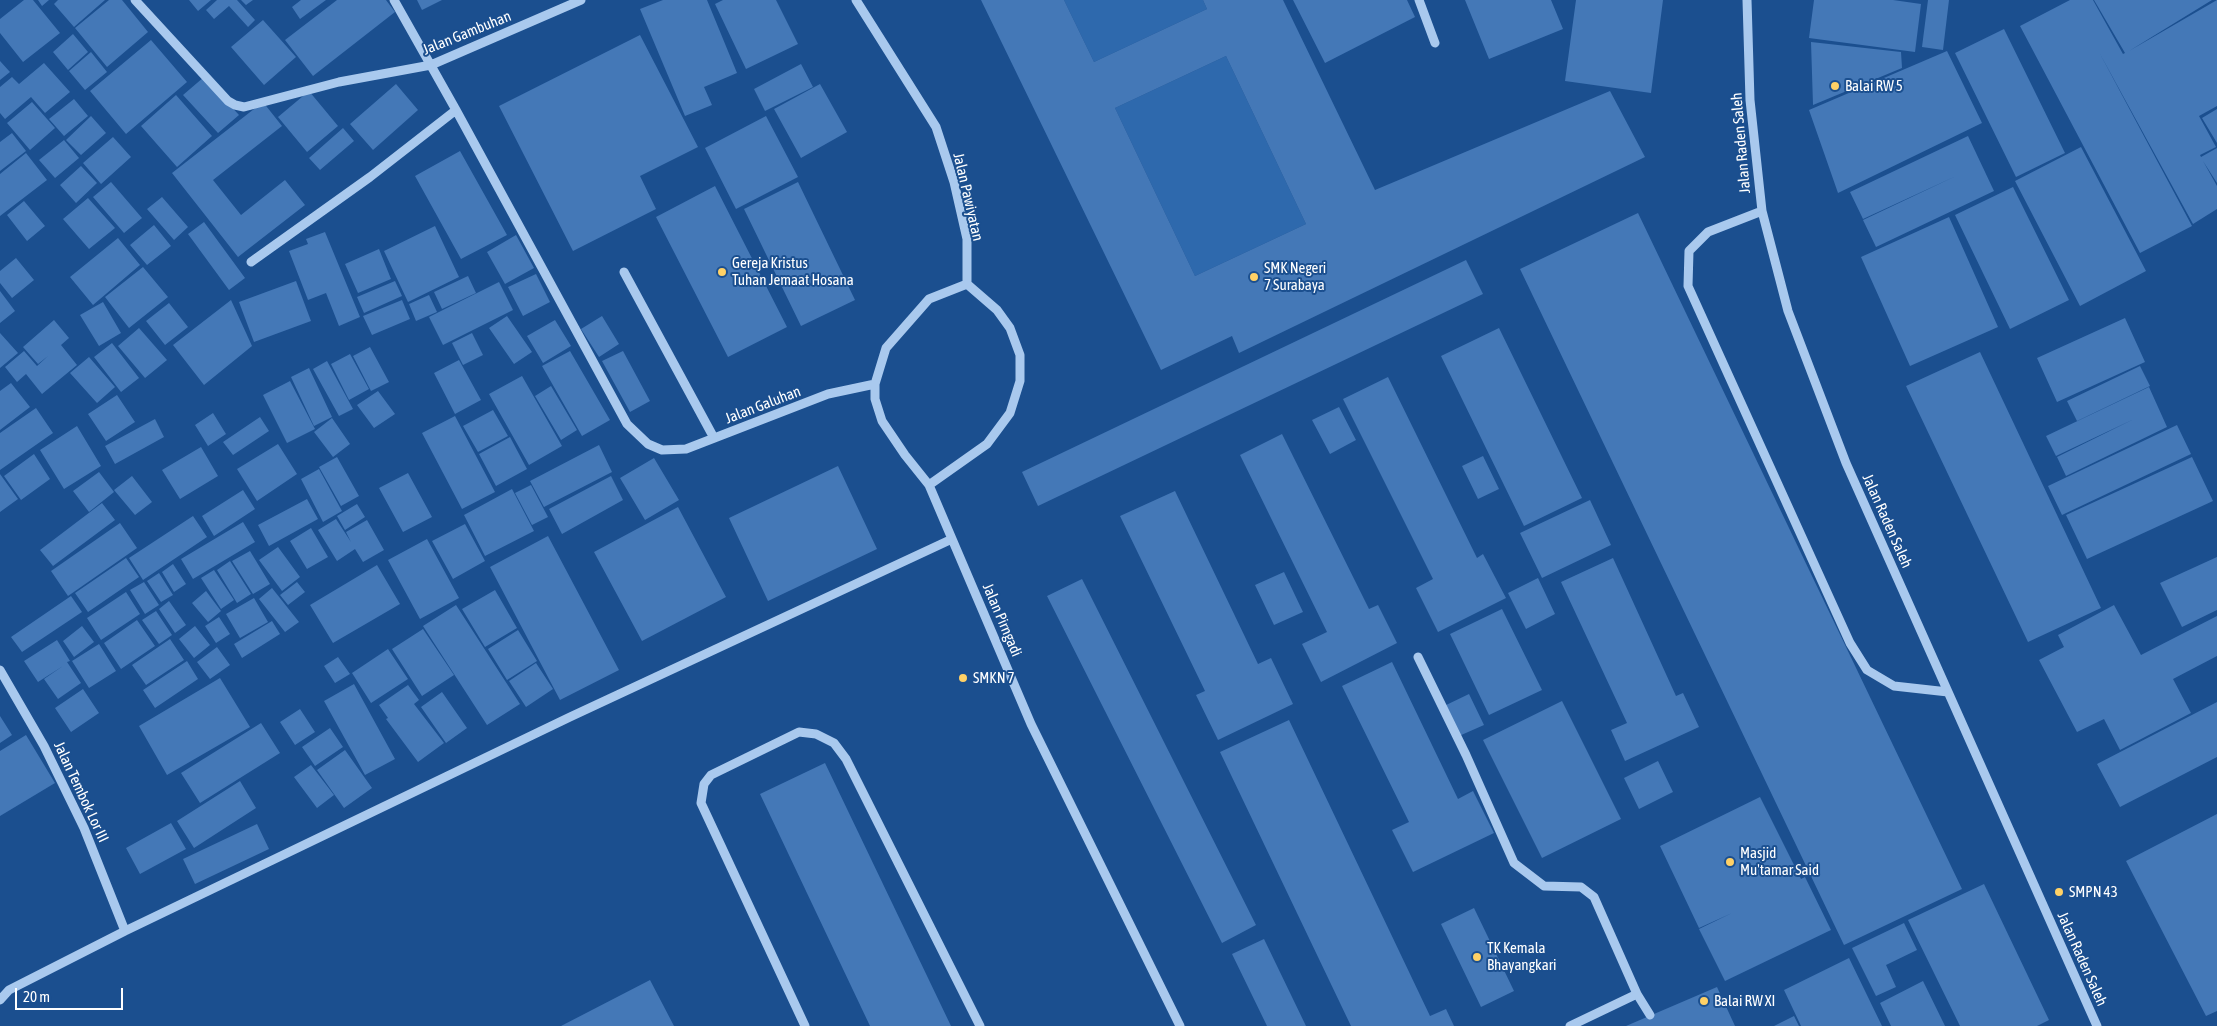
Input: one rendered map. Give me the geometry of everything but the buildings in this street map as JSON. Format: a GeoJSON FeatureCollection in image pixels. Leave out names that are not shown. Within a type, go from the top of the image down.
{"type":"FeatureCollection","features":[{"type":"Feature","properties":{"kind":"street","name":"Jalan Gambuhan"},"geometry":{"type":"LineString","coordinates":[[135,0],[228,101],[244,107],[272,98],[340,82],[431,65],[581,0]]}},
{"type":"Feature","properties":{"kind":"street"},"geometry":{"type":"LineString","coordinates":[[251,262],[370,177],[456,110],[394,0]]}},
{"type":"Feature","properties":{"kind":"street","name":"Jalan Pawiyatan"},"geometry":{"type":"LineString","coordinates":[[856,0],[936,127],[954,182],[967,239],[967,284]]}},
{"type":"Feature","properties":{"kind":"street"},"geometry":{"type":"LineString","coordinates":[[1419,0],[1435,43]]}},
{"type":"Feature","properties":{"kind":"street","name":"Jalan Raden Saleh"},"geometry":{"type":"LineString","coordinates":[[1747,0],[1750,100],[1762,211],[1788,311],[1843,454],[2097,1026]]}},
{"type":"Feature","properties":{"kind":"street","name":"Jalan Galuhan"},"geometry":{"type":"LineString","coordinates":[[456,110],[628,424],[648,444],[662,450],[686,449],[828,394],[875,384]]}},
{"type":"Feature","properties":{"kind":"street"},"geometry":{"type":"LineString","coordinates":[[1762,211],[1708,232],[1689,251],[1688,286],[1850,643],[1867,670],[1894,686],[1948,692]]}},
{"type":"Feature","properties":{"kind":"street"},"geometry":{"type":"LineString","coordinates":[[624,272],[714,438]]}},
{"type":"Feature","properties":{"kind":"street"},"geometry":{"type":"LineString","coordinates":[[929,485],[987,444],[1010,412],[1020,381],[1020,355],[1010,328],[997,310],[967,284]]}},
{"type":"Feature","properties":{"kind":"street","name":"Jalan Pirngadi"},"geometry":{"type":"LineString","coordinates":[[967,284],[929,299],[886,348],[875,384],[875,399],[882,421],[905,455],[929,485],[1031,724],[1180,1026]]}},
{"type":"Feature","properties":{"kind":"street"},"geometry":{"type":"LineString","coordinates":[[0,1000],[9,990],[126,932],[570,717],[952,539]]}},
{"type":"Feature","properties":{"kind":"street"},"geometry":{"type":"LineString","coordinates":[[1418,657],[1466,755],[1514,863],[1544,886],[1581,888],[1594,897],[1637,994],[1650,1015]]}},
{"type":"Feature","properties":{"kind":"street","name":"Jalan Tembok Lor III"},"geometry":{"type":"LineString","coordinates":[[0,670],[44,746],[84,828],[126,932]]}},
{"type":"Feature","properties":{"kind":"street"},"geometry":{"type":"LineString","coordinates":[[804,1026],[701,802],[704,784],[711,775],[798,732],[816,734],[834,744],[846,758],[980,1026]]}},
{"type":"Feature","properties":{"kind":"street"},"geometry":{"type":"LineString","coordinates":[[1570,1026],[1637,994]]}},
{"type":"Feature","properties":{"kind":"shaded area"},"geometry":{"type":"Polygon","coordinates":[[[1064,0],[1203,0],[1207,9],[1094,62],[1064,0]]]}},
{"type":"Feature","properties":{"kind":"shaded area"},"geometry":{"type":"Polygon","coordinates":[[[1226,56],[1306,224],[1195,276],[1115,108],[1226,56]]]}},
{"type":"Feature","properties":{"kind":"place","name":"Balai RW 5"},"geometry":{"type":"Point","coordinates":[1835,86]}},
{"type":"Feature","properties":{"kind":"place","name":"Gereja Kristus Tuhan Jemaat Hosana"},"geometry":{"type":"Point","coordinates":[722,272]}},
{"type":"Feature","properties":{"kind":"place","name":"SMK Negeri 7 Surabaya"},"geometry":{"type":"Point","coordinates":[1254,277]}},
{"type":"Feature","properties":{"kind":"place","name":"SMKN 7"},"geometry":{"type":"Point","coordinates":[963,678]}},
{"type":"Feature","properties":{"kind":"place","name":"Masjid Mu'tamar Said"},"geometry":{"type":"Point","coordinates":[1730,862]}},
{"type":"Feature","properties":{"kind":"place","name":"SMPN 43"},"geometry":{"type":"Point","coordinates":[2059,892]}},
{"type":"Feature","properties":{"kind":"place","name":"TK Kemala Bhayangkari"},"geometry":{"type":"Point","coordinates":[1477,957]}},
{"type":"Feature","properties":{"kind":"place","name":"Balai RW XI"},"geometry":{"type":"Point","coordinates":[1704,1001]}}]}
